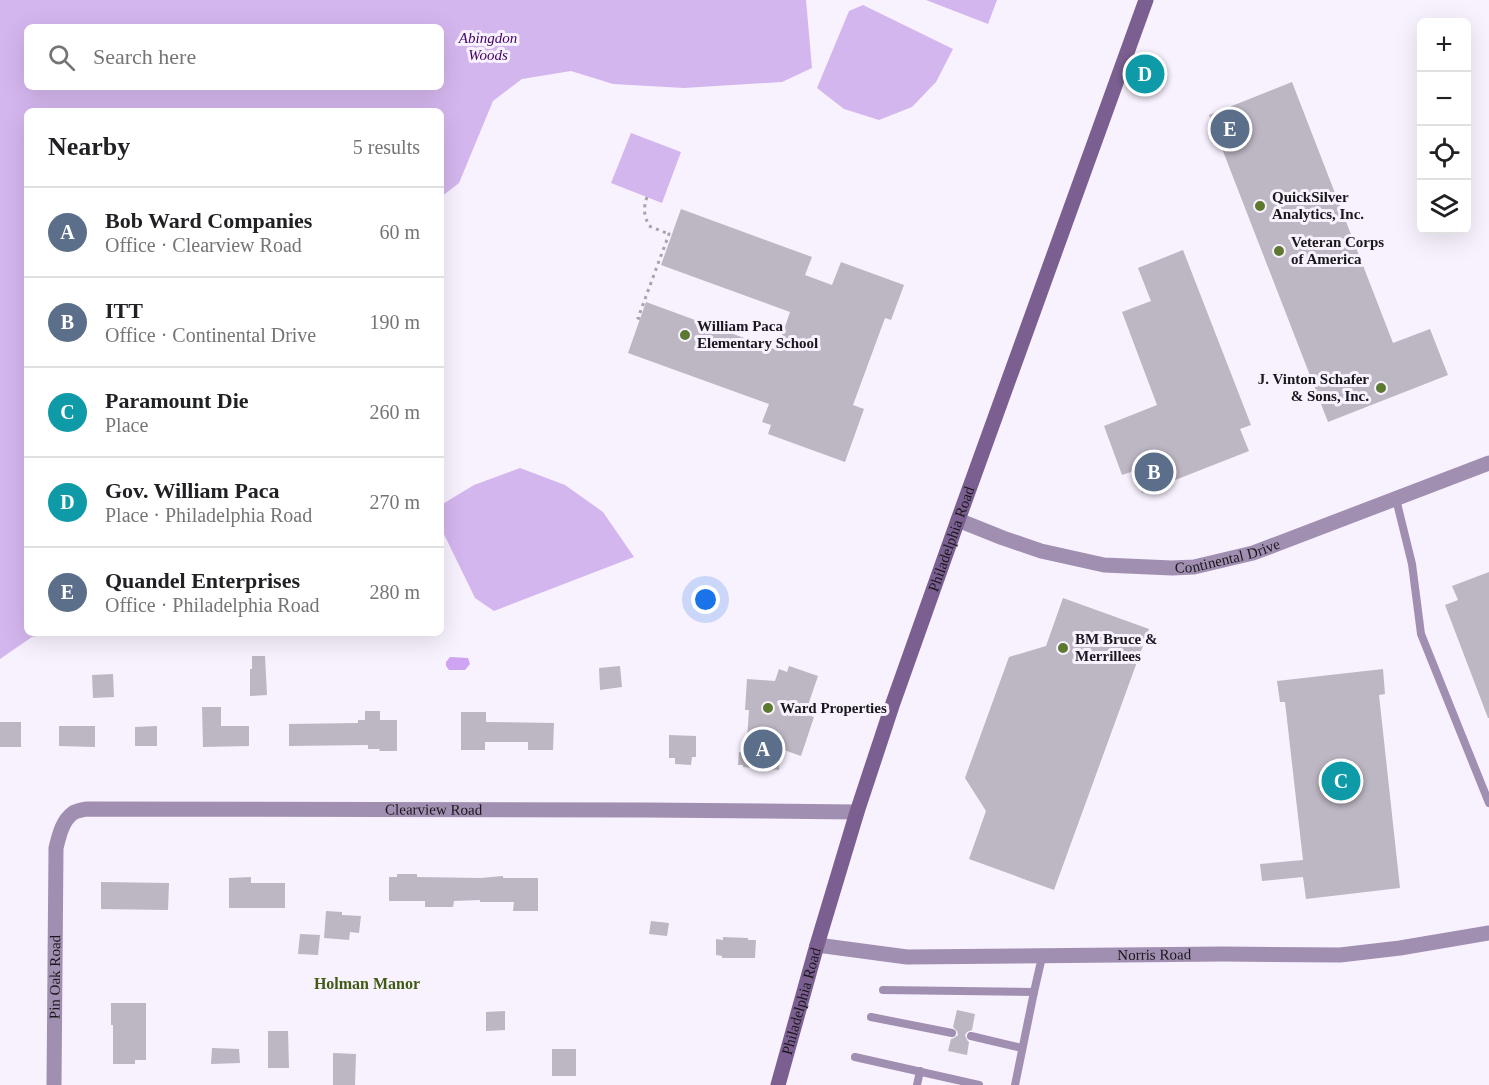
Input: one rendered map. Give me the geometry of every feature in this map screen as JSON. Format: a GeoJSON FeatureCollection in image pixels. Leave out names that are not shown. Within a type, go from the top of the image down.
{"type":"FeatureCollection","features":[{"type":"Feature","properties":{"kind":"main road","name":"Philadelphia Road"},"geometry":{"type":"LineString","coordinates":[[778,1085],[857,812],[893,703],[1146,0]]}},
{"type":"Feature","properties":{"kind":"street","name":"Continental Drive"},"geometry":{"type":"LineString","coordinates":[[958,520],[1022,545],[1072,559],[1104,565],[1194,567],[1252,553],[1489,463]]}},
{"type":"Feature","properties":{"kind":"street","name":"Clearview Road"},"geometry":{"type":"LineString","coordinates":[[56,870],[56,848],[59,834],[74,812],[86,809],[857,812]]}},
{"type":"Feature","properties":{"kind":"street","name":"Pin Oak Road"},"geometry":{"type":"LineString","coordinates":[[54,1085],[56,870]]}},
{"type":"Feature","properties":{"kind":"street","name":"Norris Road"},"geometry":{"type":"LineString","coordinates":[[817,945],[906,957],[1340,955],[1400,948],[1489,933]]}},
{"type":"Feature","properties":{"kind":"lane"},"geometry":{"type":"LineString","coordinates":[[1396,499],[1411,559],[1421,634],[1489,803]]}},
{"type":"Feature","properties":{"kind":"lane"},"geometry":{"type":"LineString","coordinates":[[1015,1085],[1042,957]]}},
{"type":"Feature","properties":{"kind":"lane"},"geometry":{"type":"LineString","coordinates":[[883,990],[1034,992]]}},
{"type":"Feature","properties":{"kind":"lane"},"geometry":{"type":"LineString","coordinates":[[871,1017],[952,1033]]}},
{"type":"Feature","properties":{"kind":"lane"},"geometry":{"type":"LineString","coordinates":[[970,1036],[1022,1048]]}},
{"type":"Feature","properties":{"kind":"lane"},"geometry":{"type":"LineString","coordinates":[[855,1057],[979,1085]]}},
{"type":"Feature","properties":{"kind":"lane"},"geometry":{"type":"LineString","coordinates":[[917,1085],[920,1071]]}},
{"type":"Feature","properties":{"kind":"path"},"geometry":{"type":"LineString","coordinates":[[640,319],[638,318],[670,234],[649,226],[643,207],[647,197]]}},
{"type":"Feature","properties":{"kind":"green space","name":"Abingdon Woods"},"geometry":{"type":"Polygon","coordinates":[[[0,0],[806,0],[812,68],[782,82],[684,88],[613,84],[571,71],[522,79],[493,101],[459,183],[444,195],[444,108],[24,108],[24,636],[36,636],[0,659],[0,0]]]}},
{"type":"Feature","properties":{"kind":"green space"},"geometry":{"type":"Polygon","coordinates":[[[926,0],[997,0],[988,24],[926,0]]]}},
{"type":"Feature","properties":{"kind":"green space"},"geometry":{"type":"Polygon","coordinates":[[[863,5],[953,49],[936,82],[912,107],[879,120],[844,109],[817,88],[849,11],[863,5]]]}},
{"type":"Feature","properties":{"kind":"green space"},"geometry":{"type":"Polygon","coordinates":[[[631,133],[681,152],[662,203],[611,183],[631,133]]]}},
{"type":"Feature","properties":{"kind":"green space"},"geometry":{"type":"Polygon","coordinates":[[[520,468],[565,485],[603,512],[634,557],[494,611],[475,598],[444,534],[444,503],[474,485],[520,468]]]}},
{"type":"Feature","properties":{"kind":"shaded area"},"geometry":{"type":"Polygon","coordinates":[[[450,657],[468,658],[470,664],[465,670],[449,670],[446,662],[450,657]]]}},
{"type":"Feature","properties":{"kind":"building"},"geometry":{"type":"Polygon","coordinates":[[[1292,82],[1393,343],[1430,329],[1448,375],[1328,422],[1209,115],[1292,82]]]}},
{"type":"Feature","properties":{"kind":"building","name":"William Paca Elementary School"},"geometry":{"type":"Polygon","coordinates":[[[681,209],[812,257],[805,275],[832,285],[841,262],[904,285],[891,320],[885,318],[853,405],[864,409],[845,462],[768,434],[771,425],[762,422],[769,404],[628,353],[646,302],[777,350],[790,312],[661,265],[681,209]]]}},
{"type":"Feature","properties":{"kind":"building"},"geometry":{"type":"Polygon","coordinates":[[[1183,250],[1251,425],[1240,429],[1249,451],[1142,493],[1134,471],[1122,475],[1104,426],[1157,405],[1122,312],[1151,301],[1138,268],[1183,250]]]}},
{"type":"Feature","properties":{"kind":"building"},"geometry":{"type":"Polygon","coordinates":[[[1489,572],[1488,718],[1445,605],[1458,600],[1452,586],[1489,572]]]}},
{"type":"Feature","properties":{"kind":"building"},"geometry":{"type":"Polygon","coordinates":[[[1063,598],[1149,629],[1054,890],[969,859],[986,811],[965,778],[1009,657],[1046,646],[1063,598]]]}},
{"type":"Feature","properties":{"kind":"building"},"geometry":{"type":"Polygon","coordinates":[[[252,656],[265,656],[267,695],[250,696],[252,656]]]}},
{"type":"Feature","properties":{"kind":"building"},"geometry":{"type":"Polygon","coordinates":[[[620,666],[622,687],[600,690],[599,668],[620,666]]]}},
{"type":"Feature","properties":{"kind":"building"},"geometry":{"type":"Polygon","coordinates":[[[789,666],[818,676],[805,714],[814,717],[801,756],[781,749],[779,770],[738,765],[739,752],[746,753],[749,710],[745,710],[747,679],[775,681],[779,669],[787,672],[789,666]]]}},
{"type":"Feature","properties":{"kind":"building"},"geometry":{"type":"Polygon","coordinates":[[[1383,669],[1385,694],[1379,695],[1400,888],[1306,899],[1303,877],[1262,881],[1260,864],[1303,860],[1285,702],[1280,702],[1277,681],[1383,669]]]}},
{"type":"Feature","properties":{"kind":"building"},"geometry":{"type":"Polygon","coordinates":[[[113,674],[114,697],[93,698],[92,675],[113,674]]]}},
{"type":"Feature","properties":{"kind":"building"},"geometry":{"type":"Polygon","coordinates":[[[202,707],[221,707],[221,726],[249,726],[249,746],[203,747],[202,707]]]}},
{"type":"Feature","properties":{"kind":"building"},"geometry":{"type":"Polygon","coordinates":[[[365,711],[380,711],[380,720],[397,720],[397,751],[368,749],[368,745],[289,746],[289,724],[358,723],[358,720],[365,720],[365,711]]]}},
{"type":"Feature","properties":{"kind":"building"},"geometry":{"type":"Polygon","coordinates":[[[461,712],[486,712],[486,722],[554,723],[553,750],[528,750],[528,742],[485,742],[485,750],[461,750],[461,712]]]}},
{"type":"Feature","properties":{"kind":"building"},"geometry":{"type":"Polygon","coordinates":[[[0,722],[21,722],[21,747],[0,747],[0,722]]]}},
{"type":"Feature","properties":{"kind":"building"},"geometry":{"type":"Polygon","coordinates":[[[59,726],[95,726],[95,747],[59,746],[59,726]]]}},
{"type":"Feature","properties":{"kind":"building"},"geometry":{"type":"Polygon","coordinates":[[[157,726],[157,746],[135,746],[135,727],[157,726]]]}},
{"type":"Feature","properties":{"kind":"building"},"geometry":{"type":"Polygon","coordinates":[[[669,735],[696,736],[696,757],[692,757],[691,765],[675,764],[675,758],[669,758],[669,735]]]}},
{"type":"Feature","properties":{"kind":"building"},"geometry":{"type":"Polygon","coordinates":[[[397,874],[417,874],[417,877],[538,878],[538,911],[513,911],[514,902],[454,901],[453,907],[425,907],[425,901],[389,901],[389,877],[397,877],[397,874]]]}},
{"type":"Feature","properties":{"kind":"building"},"geometry":{"type":"Polygon","coordinates":[[[251,877],[251,883],[285,883],[285,908],[229,908],[229,878],[251,877]]]}},
{"type":"Feature","properties":{"kind":"building"},"geometry":{"type":"Polygon","coordinates":[[[101,882],[169,883],[168,910],[101,909],[101,882]]]}},
{"type":"Feature","properties":{"kind":"building"},"geometry":{"type":"Polygon","coordinates":[[[326,911],[361,916],[359,933],[350,932],[349,940],[324,938],[326,911]]]}},
{"type":"Feature","properties":{"kind":"building"},"geometry":{"type":"Polygon","coordinates":[[[651,921],[669,923],[667,936],[649,934],[651,921]]]}},
{"type":"Feature","properties":{"kind":"building"},"geometry":{"type":"Polygon","coordinates":[[[300,934],[320,935],[318,955],[298,954],[300,934]]]}},
{"type":"Feature","properties":{"kind":"building"},"geometry":{"type":"Polygon","coordinates":[[[723,937],[756,940],[755,958],[722,958],[716,955],[716,939],[723,940],[723,937]]]}},
{"type":"Feature","properties":{"kind":"building"},"geometry":{"type":"Polygon","coordinates":[[[111,1003],[146,1003],[146,1060],[135,1060],[135,1064],[113,1064],[111,1003]]]}},
{"type":"Feature","properties":{"kind":"building"},"geometry":{"type":"Polygon","coordinates":[[[957,1010],[975,1014],[972,1030],[965,1035],[969,1042],[967,1055],[948,1051],[951,1039],[958,1035],[953,1027],[957,1010]]]}},
{"type":"Feature","properties":{"kind":"building"},"geometry":{"type":"Polygon","coordinates":[[[505,1011],[505,1030],[486,1031],[486,1012],[505,1011]]]}},
{"type":"Feature","properties":{"kind":"building"},"geometry":{"type":"Polygon","coordinates":[[[268,1031],[288,1031],[289,1068],[268,1068],[268,1031]]]}},
{"type":"Feature","properties":{"kind":"building"},"geometry":{"type":"Polygon","coordinates":[[[212,1048],[239,1049],[240,1063],[211,1064],[212,1048]]]}},
{"type":"Feature","properties":{"kind":"building"},"geometry":{"type":"Polygon","coordinates":[[[552,1049],[576,1049],[576,1076],[552,1076],[552,1049]]]}},
{"type":"Feature","properties":{"kind":"building"},"geometry":{"type":"Polygon","coordinates":[[[333,1053],[356,1054],[355,1085],[333,1085],[333,1053]]]}},
{"type":"Feature","properties":{"kind":"place","name":"Gov. William Paca"},"geometry":{"type":"Point","coordinates":[1145,74]}},
{"type":"Feature","properties":{"kind":"place","name":"Quandel Enterprises"},"geometry":{"type":"Point","coordinates":[1230,129]}},
{"type":"Feature","properties":{"kind":"place","name":"QuickSilver Analytics, Inc."},"geometry":{"type":"Point","coordinates":[1260,206]}},
{"type":"Feature","properties":{"kind":"place","name":"Veteran Corps of America"},"geometry":{"type":"Point","coordinates":[1279,251]}},
{"type":"Feature","properties":{"kind":"place","name":"William Paca Elementary School"},"geometry":{"type":"Point","coordinates":[685,335]}},
{"type":"Feature","properties":{"kind":"place","name":"J. Vinton Schafer & Sons, Inc."},"geometry":{"type":"Point","coordinates":[1381,388]}},
{"type":"Feature","properties":{"kind":"place","name":"ITT"},"geometry":{"type":"Point","coordinates":[1154,472]}},
{"type":"Feature","properties":{"kind":"place","name":"BM Bruce & Merrillees"},"geometry":{"type":"Point","coordinates":[1063,648]}},
{"type":"Feature","properties":{"kind":"place","name":"Ward Properties"},"geometry":{"type":"Point","coordinates":[768,708]}},
{"type":"Feature","properties":{"kind":"place","name":"Bob Ward Companies"},"geometry":{"type":"Point","coordinates":[763,749]}},
{"type":"Feature","properties":{"kind":"place","name":"Paramount Die"},"geometry":{"type":"Point","coordinates":[1341,781]}},
{"type":"Feature","properties":{"kind":"district","name":"Holman Manor"},"geometry":{"type":"Point","coordinates":[367,983]}}]}
